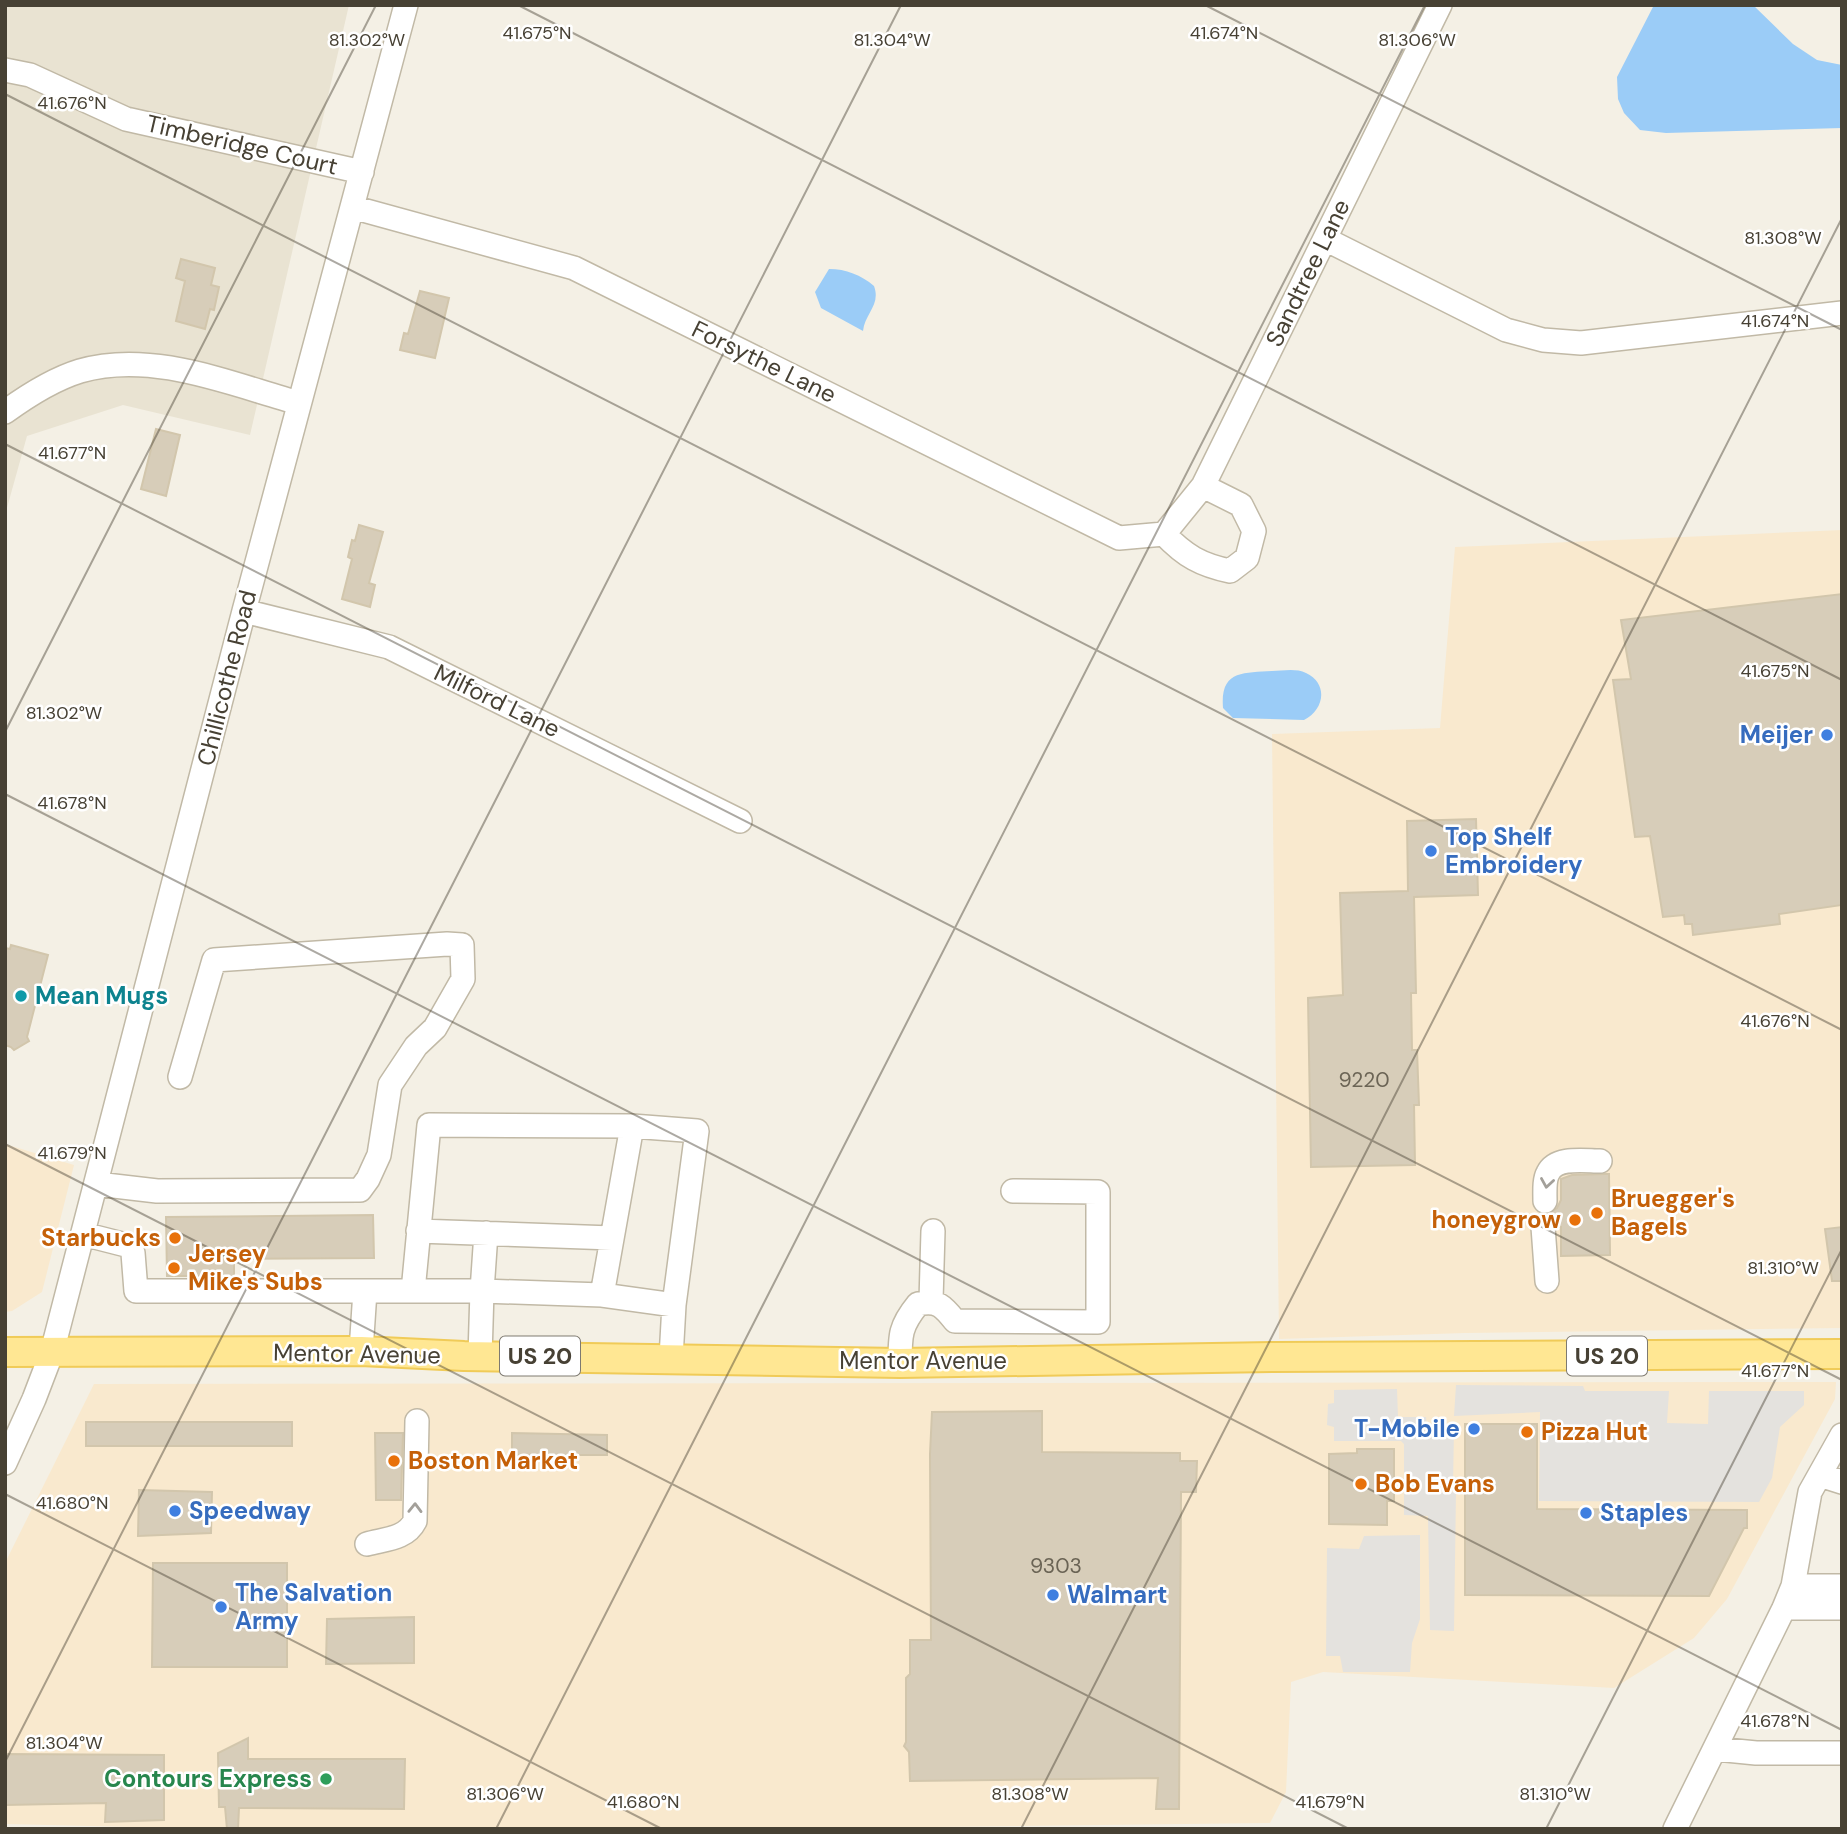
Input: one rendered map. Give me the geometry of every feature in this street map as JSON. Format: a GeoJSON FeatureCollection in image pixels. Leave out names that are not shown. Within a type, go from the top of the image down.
{"type":"FeatureCollection","features":[{"type":"Feature","properties":{"kind":"main road","name":"Mentor Avenue"},"geometry":{"type":"LineString","coordinates":[[5,1352],[361,1352],[900,1363],[1273,1357],[1842,1354]]}},
{"type":"Feature","properties":{"kind":"street","name":"Chillicothe Road"},"geometry":{"type":"LineString","coordinates":[[5,1463],[52,1352],[244,611],[406,5]]}},
{"type":"Feature","properties":{"kind":"street","name":"Sandtree Lane"},"geometry":{"type":"LineString","coordinates":[[1164,534],[1203,486],[1440,5]]}},
{"type":"Feature","properties":{"kind":"street","name":"Timberidge Court"},"geometry":{"type":"LineString","coordinates":[[5,70],[30,75],[126,119],[362,172]]}},
{"type":"Feature","properties":{"kind":"street","name":"Forsythe Lane"},"geometry":{"type":"LineString","coordinates":[[352,207],[574,268],[1119,538],[1164,534]]}},
{"type":"Feature","properties":{"kind":"street"},"geometry":{"type":"LineString","coordinates":[[1325,239],[1506,330],[1543,340],[1581,343],[1842,313]]}},
{"type":"Feature","properties":{"kind":"street"},"geometry":{"type":"LineString","coordinates":[[5,412],[28,395],[79,371],[123,363],[165,366],[299,402]]}},
{"type":"Feature","properties":{"kind":"street"},"geometry":{"type":"LineString","coordinates":[[1164,534],[1173,544],[1205,566],[1230,571],[1247,558],[1254,531],[1241,505],[1203,486]]}},
{"type":"Feature","properties":{"kind":"street","name":"Milford Lane"},"geometry":{"type":"LineString","coordinates":[[244,611],[389,647],[740,821]]}},
{"type":"Feature","properties":{"kind":"street"},"geometry":{"type":"LineString","coordinates":[[97,1184],[157,1191],[360,1190],[379,1155],[390,1084],[416,1046],[435,1028],[463,979],[462,945],[214,960],[180,1077]]}},
{"type":"Feature","properties":{"kind":"street"},"geometry":{"type":"LineString","coordinates":[[413,1291],[429,1125],[632,1126],[697,1131],[674,1305],[671,1358]]}},
{"type":"Feature","properties":{"kind":"street"},"geometry":{"type":"LineString","coordinates":[[602,1295],[632,1126]]}},
{"type":"Feature","properties":{"kind":"street"},"geometry":{"type":"LineString","coordinates":[[1545,1200],[1547,1174],[1553,1166],[1565,1161],[1600,1161]]}},
{"type":"Feature","properties":{"kind":"street"},"geometry":{"type":"LineString","coordinates":[[900,1363],[900,1334],[905,1320],[918,1304],[931,1301],[942,1306],[955,1321],[1098,1322],[1098,1192],[1013,1191]]}},
{"type":"Feature","properties":{"kind":"street"},"geometry":{"type":"LineString","coordinates":[[1543,1227],[1547,1281]]}},
{"type":"Feature","properties":{"kind":"street"},"geometry":{"type":"LineString","coordinates":[[418,1231],[612,1238]]}},
{"type":"Feature","properties":{"kind":"street"},"geometry":{"type":"LineString","coordinates":[[931,1301],[933,1231]]}},
{"type":"Feature","properties":{"kind":"street"},"geometry":{"type":"LineString","coordinates":[[480,1356],[486,1233]]}},
{"type":"Feature","properties":{"kind":"street"},"geometry":{"type":"LineString","coordinates":[[83,1234],[130,1246],[136,1291],[482,1291],[602,1295],[674,1305]]}},
{"type":"Feature","properties":{"kind":"street"},"geometry":{"type":"LineString","coordinates":[[361,1352],[365,1291]]}},
{"type":"Feature","properties":{"kind":"street"},"geometry":{"type":"LineString","coordinates":[[367,1544],[393,1539],[412,1528],[415,1521],[417,1421]]}},
{"type":"Feature","properties":{"kind":"street"},"geometry":{"type":"LineString","coordinates":[[1675,1829],[1784,1608],[1793,1586],[1810,1492],[1831,1478],[1842,1435]]}},
{"type":"Feature","properties":{"kind":"street"},"geometry":{"type":"LineString","coordinates":[[1793,1586],[1842,1586]]}},
{"type":"Feature","properties":{"kind":"street"},"geometry":{"type":"LineString","coordinates":[[1784,1608],[1842,1608]]}},
{"type":"Feature","properties":{"kind":"street"},"geometry":{"type":"LineString","coordinates":[[1716,1749],[1756,1753],[1842,1752]]}},
{"type":"Feature","properties":{"kind":"shaded area"},"geometry":{"type":"Polygon","coordinates":[[[5,5],[349,5],[250,435],[123,405],[27,436],[5,515],[5,5]]]}},
{"type":"Feature","properties":{"kind":"shaded area"},"geometry":{"type":"Polygon","coordinates":[[[1842,530],[1842,1328],[1465,1333],[1279,1339],[1272,734],[1440,728],[1455,547],[1842,530]]]}},
{"type":"Feature","properties":{"kind":"shaded area"},"geometry":{"type":"Polygon","coordinates":[[[5,1144],[74,1165],[42,1292],[12,1311],[5,1312],[5,1144]]]}},
{"type":"Feature","properties":{"kind":"shaded area"},"geometry":{"type":"Polygon","coordinates":[[[1836,1382],[1835,1399],[1727,1599],[1694,1638],[1614,1688],[1323,1672],[1291,1682],[1286,1792],[1270,1823],[767,1829],[217,1829],[5,1824],[5,1563],[94,1384],[1836,1382]]]}},
{"type":"Feature","properties":{"kind":"shaded area"},"geometry":{"type":"Polygon","coordinates":[[[1456,1385],[1583,1386],[1585,1391],[1669,1391],[1667,1423],[1708,1424],[1709,1391],[1804,1391],[1804,1405],[1780,1427],[1772,1478],[1759,1502],[1539,1501],[1540,1412],[1454,1416],[1456,1385]]]}},
{"type":"Feature","properties":{"kind":"shaded area"},"geometry":{"type":"Polygon","coordinates":[[[1397,1389],[1398,1417],[1426,1417],[1427,1429],[1454,1430],[1453,1484],[1428,1485],[1428,1493],[1456,1492],[1454,1631],[1430,1630],[1428,1516],[1404,1515],[1404,1444],[1401,1441],[1334,1441],[1334,1427],[1327,1425],[1328,1404],[1334,1403],[1334,1390],[1397,1389]]]}},
{"type":"Feature","properties":{"kind":"shaded area"},"geometry":{"type":"Polygon","coordinates":[[[1420,1535],[1420,1619],[1412,1643],[1410,1672],[1343,1672],[1340,1656],[1326,1656],[1327,1548],[1359,1549],[1364,1536],[1420,1535]]]}},
{"type":"Feature","properties":{"kind":"water"},"geometry":{"type":"Polygon","coordinates":[[[1654,5],[1753,5],[1793,44],[1817,60],[1842,65],[1842,128],[1666,133],[1640,130],[1624,113],[1618,99],[1617,77],[1654,5]]]}},
{"type":"Feature","properties":{"kind":"water"},"geometry":{"type":"Polygon","coordinates":[[[829,269],[853,273],[874,286],[876,299],[863,331],[821,308],[815,292],[829,269]]]}},
{"type":"Feature","properties":{"kind":"water"},"geometry":{"type":"Polygon","coordinates":[[[1289,670],[1306,673],[1321,690],[1319,704],[1311,716],[1304,720],[1233,718],[1223,708],[1225,686],[1236,676],[1289,670]]]}},
{"type":"Feature","properties":{"kind":"building"},"geometry":{"type":"Polygon","coordinates":[[[181,259],[215,268],[211,285],[219,287],[214,310],[210,309],[205,329],[176,321],[185,281],[176,278],[181,259]]]}},
{"type":"Feature","properties":{"kind":"building"},"geometry":{"type":"Polygon","coordinates":[[[420,291],[449,298],[435,358],[400,350],[404,333],[408,334],[420,291]]]}},
{"type":"Feature","properties":{"kind":"building"},"geometry":{"type":"Polygon","coordinates":[[[156,429],[180,435],[166,496],[141,489],[156,429]]]}},
{"type":"Feature","properties":{"kind":"building"},"geometry":{"type":"Polygon","coordinates":[[[359,525],[383,532],[369,583],[375,585],[370,607],[342,599],[352,559],[348,557],[359,525]]]}},
{"type":"Feature","properties":{"kind":"building"},"geometry":{"type":"Polygon","coordinates":[[[1842,594],[1842,905],[1779,914],[1780,924],[1693,935],[1692,924],[1685,924],[1684,915],[1663,917],[1650,836],[1635,837],[1613,680],[1631,679],[1621,620],[1842,594]]]}},
{"type":"Feature","properties":{"kind":"building"},"geometry":{"type":"Polygon","coordinates":[[[1476,819],[1478,895],[1414,897],[1416,993],[1411,993],[1412,1050],[1417,1050],[1419,1105],[1414,1105],[1415,1165],[1311,1167],[1308,998],[1343,995],[1340,893],[1408,891],[1407,821],[1476,819]]]}},
{"type":"Feature","properties":{"kind":"building","name":"Mean Mugs"},"geometry":{"type":"Polygon","coordinates":[[[11,945],[48,955],[27,1037],[29,1041],[14,1050],[5,1045],[5,948],[10,949],[11,945]]]}},
{"type":"Feature","properties":{"kind":"building"},"geometry":{"type":"Polygon","coordinates":[[[1609,1174],[1610,1255],[1561,1256],[1561,1227],[1557,1227],[1548,1214],[1557,1208],[1561,1200],[1561,1179],[1572,1175],[1609,1174]]]}},
{"type":"Feature","properties":{"kind":"building"},"geometry":{"type":"Polygon","coordinates":[[[373,1215],[374,1258],[234,1259],[234,1276],[167,1276],[166,1217],[373,1215]]]}},
{"type":"Feature","properties":{"kind":"building"},"geometry":{"type":"Polygon","coordinates":[[[1842,1227],[1842,1281],[1832,1281],[1825,1229],[1842,1227]]]}},
{"type":"Feature","properties":{"kind":"building"},"geometry":{"type":"Polygon","coordinates":[[[1042,1411],[1042,1452],[1180,1453],[1180,1461],[1197,1461],[1196,1492],[1181,1492],[1179,1809],[1156,1809],[1158,1778],[910,1781],[909,1752],[904,1746],[910,1640],[931,1640],[932,1412],[1042,1411]]]}},
{"type":"Feature","properties":{"kind":"building"},"geometry":{"type":"Polygon","coordinates":[[[86,1422],[292,1422],[292,1446],[86,1446],[86,1422]]]}},
{"type":"Feature","properties":{"kind":"building"},"geometry":{"type":"Polygon","coordinates":[[[1465,1424],[1537,1424],[1537,1509],[1747,1510],[1747,1528],[1744,1528],[1709,1596],[1465,1595],[1465,1424]]]}},
{"type":"Feature","properties":{"kind":"building"},"geometry":{"type":"Polygon","coordinates":[[[375,1433],[403,1433],[401,1500],[376,1500],[375,1433]]]}},
{"type":"Feature","properties":{"kind":"building"},"geometry":{"type":"Polygon","coordinates":[[[512,1433],[607,1435],[607,1455],[512,1455],[512,1433]]]}},
{"type":"Feature","properties":{"kind":"building"},"geometry":{"type":"Polygon","coordinates":[[[1357,1449],[1394,1449],[1394,1501],[1387,1501],[1387,1525],[1329,1524],[1329,1454],[1357,1453],[1357,1449]]]}},
{"type":"Feature","properties":{"kind":"building"},"geometry":{"type":"Polygon","coordinates":[[[139,1490],[212,1492],[211,1533],[138,1536],[139,1490]]]}},
{"type":"Feature","properties":{"kind":"building"},"geometry":{"type":"Polygon","coordinates":[[[153,1563],[287,1563],[287,1667],[152,1667],[153,1563]]]}},
{"type":"Feature","properties":{"kind":"building"},"geometry":{"type":"Polygon","coordinates":[[[414,1617],[414,1663],[326,1664],[327,1619],[414,1617]]]}},
{"type":"Feature","properties":{"kind":"building"},"geometry":{"type":"Polygon","coordinates":[[[248,1738],[248,1759],[405,1759],[404,1809],[239,1808],[238,1829],[227,1829],[225,1807],[219,1807],[218,1753],[248,1738]]]}},
{"type":"Feature","properties":{"kind":"building"},"geometry":{"type":"Polygon","coordinates":[[[5,1754],[164,1755],[164,1820],[105,1822],[106,1803],[5,1805],[5,1754]]]}},
{"type":"Feature","properties":{"kind":"place","name":"Meijer"},"geometry":{"type":"Point","coordinates":[1827,735]}},
{"type":"Feature","properties":{"kind":"place","name":"Top Shelf Embroidery"},"geometry":{"type":"Point","coordinates":[1431,851]}},
{"type":"Feature","properties":{"kind":"place","name":"Mean Mugs"},"geometry":{"type":"Point","coordinates":[21,996]}},
{"type":"Feature","properties":{"kind":"place","name":"Bruegger's Bagels"},"geometry":{"type":"Point","coordinates":[1597,1213]}},
{"type":"Feature","properties":{"kind":"place","name":"honeygrow"},"geometry":{"type":"Point","coordinates":[1575,1220]}},
{"type":"Feature","properties":{"kind":"place","name":"Starbucks"},"geometry":{"type":"Point","coordinates":[175,1238]}},
{"type":"Feature","properties":{"kind":"place","name":"Jersey Mike's Subs"},"geometry":{"type":"Point","coordinates":[174,1268]}},
{"type":"Feature","properties":{"kind":"place","name":"T-Mobile"},"geometry":{"type":"Point","coordinates":[1474,1429]}},
{"type":"Feature","properties":{"kind":"place","name":"Pizza Hut"},"geometry":{"type":"Point","coordinates":[1527,1432]}},
{"type":"Feature","properties":{"kind":"place","name":"Boston Market"},"geometry":{"type":"Point","coordinates":[394,1461]}},
{"type":"Feature","properties":{"kind":"place","name":"Bob Evans"},"geometry":{"type":"Point","coordinates":[1361,1484]}},
{"type":"Feature","properties":{"kind":"place","name":"Speedway"},"geometry":{"type":"Point","coordinates":[175,1511]}},
{"type":"Feature","properties":{"kind":"place","name":"Staples"},"geometry":{"type":"Point","coordinates":[1586,1513]}},
{"type":"Feature","properties":{"kind":"place","name":"Walmart"},"geometry":{"type":"Point","coordinates":[1053,1595]}},
{"type":"Feature","properties":{"kind":"place","name":"The Salvation Army"},"geometry":{"type":"Point","coordinates":[221,1607]}},
{"type":"Feature","properties":{"kind":"place","name":"Contours Express"},"geometry":{"type":"Point","coordinates":[326,1779]}}]}
